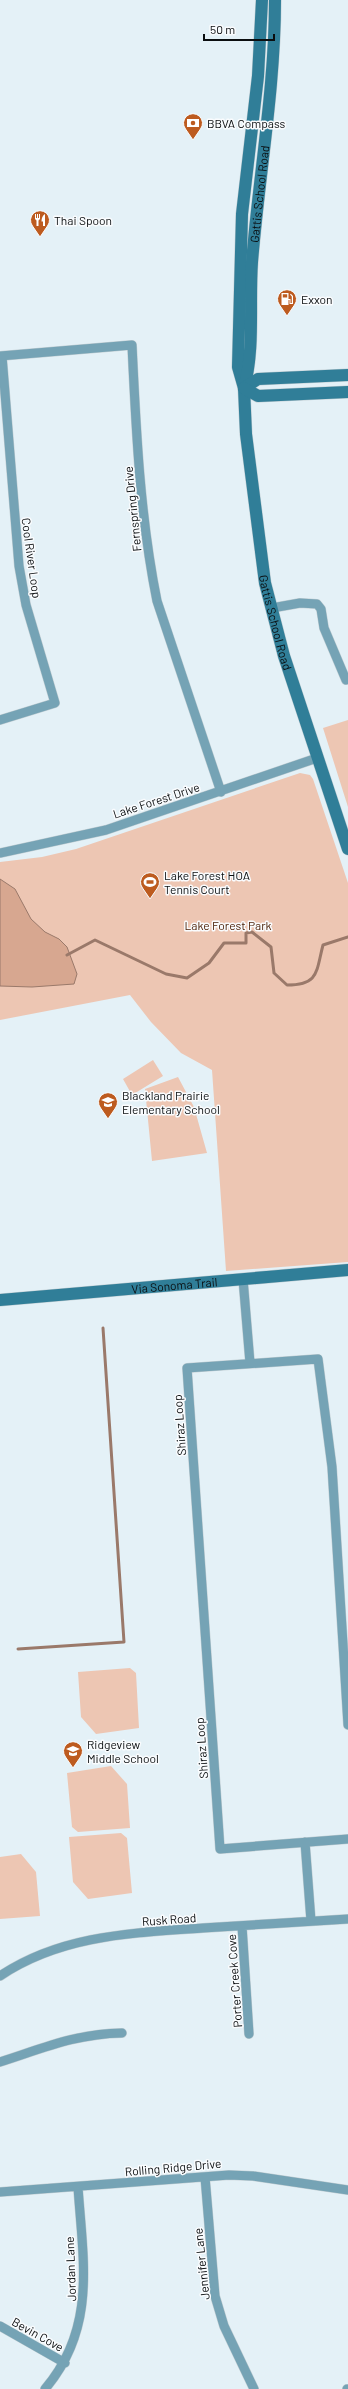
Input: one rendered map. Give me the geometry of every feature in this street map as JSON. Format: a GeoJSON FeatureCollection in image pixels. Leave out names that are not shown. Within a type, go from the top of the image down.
{"type":"FeatureCollection","features":[{"type":"Feature","properties":{"kind":"main road","name":"Gattis School Road"},"geometry":{"type":"LineString","coordinates":[[262,0],[258,76],[240,249],[238,366],[244,388],[246,434],[265,583],[284,656],[316,758],[348,849]]}},
{"type":"Feature","properties":{"kind":"main road","name":"Gattis School Road"},"geometry":{"type":"LineString","coordinates":[[244,388],[250,366],[251,271],[272,64],[275,0]]}},
{"type":"Feature","properties":{"kind":"main road"},"geometry":{"type":"LineString","coordinates":[[348,375],[258,379],[244,388],[258,396],[348,392]]}},
{"type":"Feature","properties":{"kind":"main road","name":"Via Sonoma Trail"},"geometry":{"type":"LineString","coordinates":[[0,1300],[348,1270]]}},
{"type":"Feature","properties":{"kind":"street","name":"Fernspring Drive"},"geometry":{"type":"LineString","coordinates":[[1,356],[132,345],[136,424],[151,572],[157,601],[221,792]]}},
{"type":"Feature","properties":{"kind":"street","name":"Cool River Loop"},"geometry":{"type":"LineString","coordinates":[[0,720],[55,703],[26,605],[19,566],[1,356]]}},
{"type":"Feature","properties":{"kind":"street"},"geometry":{"type":"LineString","coordinates":[[272,608],[300,603],[317,604],[321,609],[324,628],[346,680]]}},
{"type":"Feature","properties":{"kind":"street","name":"Lake Forest Drive"},"geometry":{"type":"LineString","coordinates":[[0,853],[106,830],[221,792],[316,758]]}},
{"type":"Feature","properties":{"kind":"street"},"geometry":{"type":"LineString","coordinates":[[243,1279],[250,1363]]}},
{"type":"Feature","properties":{"kind":"street","name":"Shiraz Loop"},"geometry":{"type":"LineString","coordinates":[[348,1725],[332,1467],[318,1359],[187,1368],[220,1849],[348,1839]]}},
{"type":"Feature","properties":{"kind":"street"},"geometry":{"type":"LineString","coordinates":[[305,1842],[311,1921]]}},
{"type":"Feature","properties":{"kind":"street","name":"Rusk Road"},"geometry":{"type":"LineString","coordinates":[[0,1976],[35,1956],[82,1940],[146,1932],[348,1919]]}},
{"type":"Feature","properties":{"kind":"street","name":"Porter Creek Cove"},"geometry":{"type":"LineString","coordinates":[[242,1926],[249,2034]]}},
{"type":"Feature","properties":{"kind":"street"},"geometry":{"type":"LineString","coordinates":[[0,2062],[71,2038],[94,2034],[122,2033]]}},
{"type":"Feature","properties":{"kind":"street","name":"Rolling Ridge Drive"},"geometry":{"type":"LineString","coordinates":[[0,2192],[205,2177],[253,2176],[348,2190]]}},
{"type":"Feature","properties":{"kind":"street","name":"Jennifer Lane"},"geometry":{"type":"LineString","coordinates":[[205,2177],[214,2296],[224,2326],[254,2389]]}},
{"type":"Feature","properties":{"kind":"street","name":"Jordan Lane"},"geometry":{"type":"LineString","coordinates":[[46,2389],[65,2363],[78,2333],[83,2302],[78,2187]]}},
{"type":"Feature","properties":{"kind":"street","name":"Bevin Cove"},"geometry":{"type":"LineString","coordinates":[[0,2326],[65,2363]]}},
{"type":"Feature","properties":{"kind":"green space"},"geometry":{"type":"Polygon","coordinates":[[[348,720],[348,807],[323,728],[348,720]]]}},
{"type":"Feature","properties":{"kind":"green space","name":"Lake Forest Park"},"geometry":{"type":"Polygon","coordinates":[[[300,773],[310,775],[313,779],[348,883],[348,1262],[226,1271],[212,1070],[181,1053],[151,1022],[130,995],[0,1020],[0,862],[42,857],[76,849],[300,773]]]}},
{"type":"Feature","properties":{"kind":"green space"},"geometry":{"type":"Polygon","coordinates":[[[153,1060],[163,1076],[132,1095],[123,1079],[153,1060]]]}},
{"type":"Feature","properties":{"kind":"green space"},"geometry":{"type":"Polygon","coordinates":[[[178,1077],[194,1107],[207,1153],[152,1161],[145,1089],[178,1077]]]}},
{"type":"Feature","properties":{"kind":"green space"},"geometry":{"type":"Polygon","coordinates":[[[130,1668],[136,1673],[139,1728],[96,1734],[81,1717],[78,1672],[130,1668]]]}},
{"type":"Feature","properties":{"kind":"green space"},"geometry":{"type":"Polygon","coordinates":[[[111,1766],[127,1784],[130,1828],[78,1832],[72,1827],[67,1773],[111,1766]]]}},
{"type":"Feature","properties":{"kind":"green space"},"geometry":{"type":"Polygon","coordinates":[[[121,1833],[127,1838],[132,1893],[88,1899],[73,1882],[69,1837],[121,1833]]]}},
{"type":"Feature","properties":{"kind":"green space"},"geometry":{"type":"Polygon","coordinates":[[[21,1854],[36,1872],[40,1916],[0,1919],[0,1857],[21,1854]]]}},
{"type":"Feature","properties":{"kind":"shaded area"},"geometry":{"type":"Polygon","coordinates":[[[0,879],[15,889],[31,919],[45,932],[59,939],[67,947],[77,974],[74,984],[32,987],[0,986],[0,879]]]}},
{"type":"Feature","properties":{"kind":"waterway"},"geometry":{"type":"LineString","coordinates":[[67,955],[95,940],[166,974],[187,978],[209,963],[224,943],[246,943],[246,933],[252,932],[271,947],[274,973],[287,985],[305,983],[311,979],[317,970],[323,945],[348,937]]}},
{"type":"Feature","properties":{"kind":"waterway"},"geometry":{"type":"LineString","coordinates":[[18,1649],[124,1642],[103,1328]]}},
{"type":"Feature","properties":{"kind":"place","name":"BBVA Compass"},"geometry":{"type":"Point","coordinates":[193,140]}},
{"type":"Feature","properties":{"kind":"place","name":"Thai Spoon"},"geometry":{"type":"Point","coordinates":[40,237]}},
{"type":"Feature","properties":{"kind":"place","name":"Exxon"},"geometry":{"type":"Point","coordinates":[287,316]}},
{"type":"Feature","properties":{"kind":"place","name":"Lake Forest HOA Tennis Court"},"geometry":{"type":"Point","coordinates":[150,899]}},
{"type":"Feature","properties":{"kind":"place","name":"Blackland Prairie Elementary School"},"geometry":{"type":"Point","coordinates":[108,1119]}},
{"type":"Feature","properties":{"kind":"place","name":"Ridgeview Middle School"},"geometry":{"type":"Point","coordinates":[73,1768]}}]}
